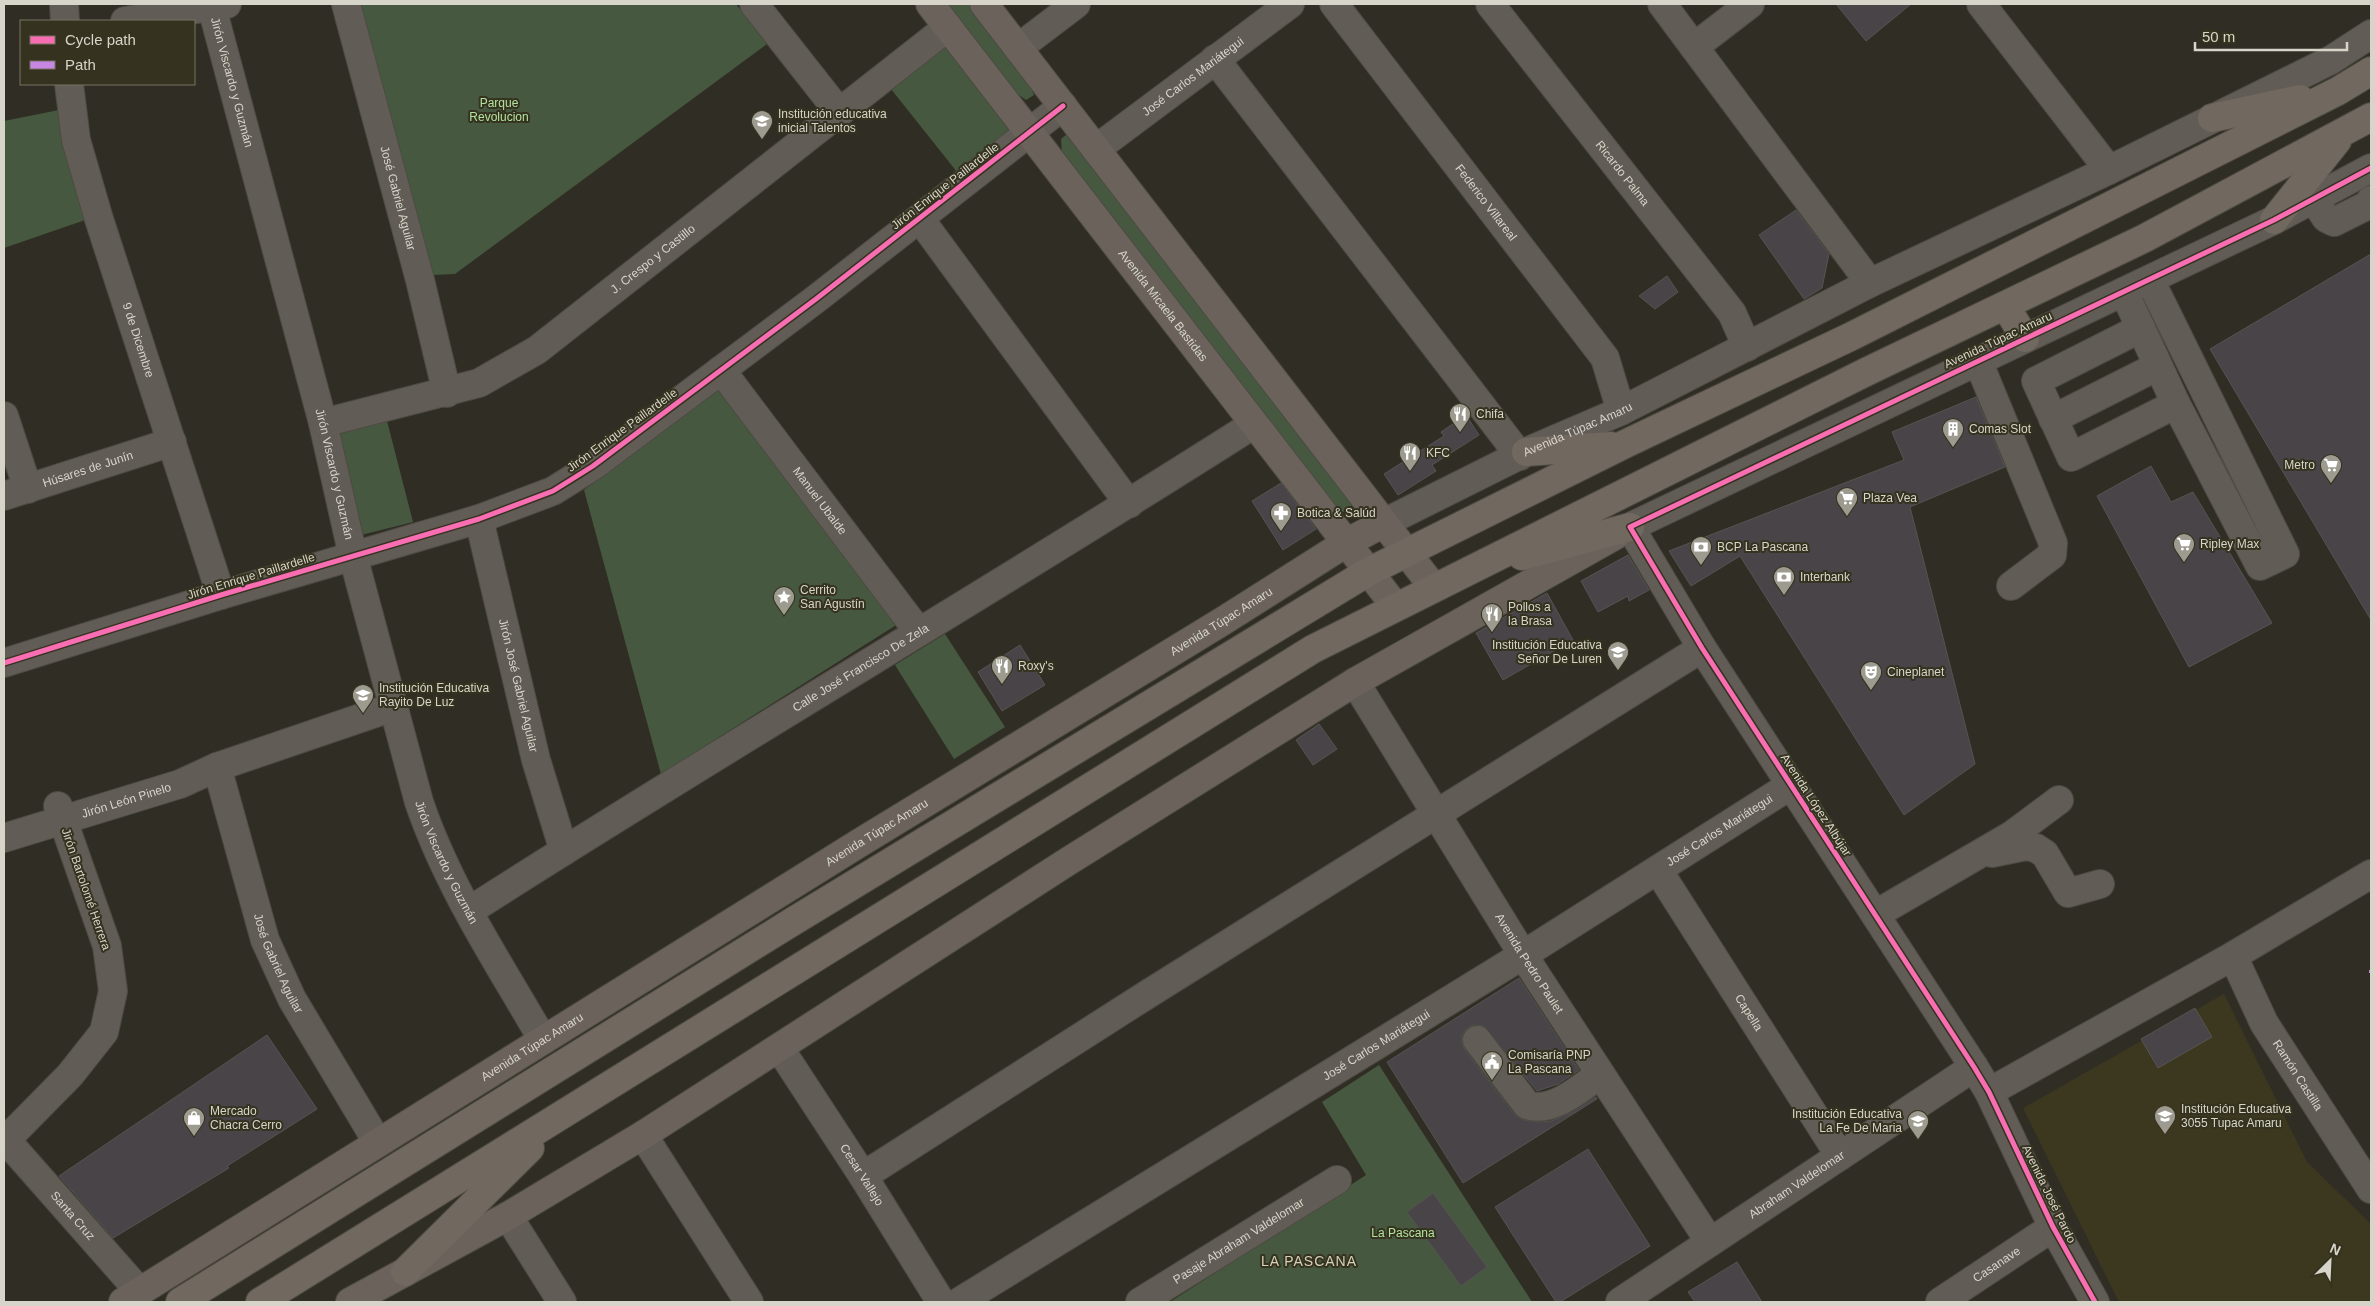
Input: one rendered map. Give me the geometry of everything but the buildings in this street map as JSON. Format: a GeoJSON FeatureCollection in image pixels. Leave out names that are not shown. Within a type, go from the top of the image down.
{"type":"FeatureCollection","features":[{"type":"Feature","properties":{"kind":"highway"},"geometry":{"type":"LineString","coordinates":[[180,1302],[792,922],[1368,572],[1406,551],[1625,444],[1861,332],[2338,91],[2371,71]]}},
{"type":"Feature","properties":{"kind":"highway"},"geometry":{"type":"LineString","coordinates":[[2212,118],[2338,91]]}},
{"type":"Feature","properties":{"kind":"highway"},"geometry":{"type":"LineString","coordinates":[[260,1302],[1313,649],[1465,571],[1866,372],[2006,307],[2145,238],[2371,118]]}},
{"type":"Feature","properties":{"kind":"highway"},"geometry":{"type":"LineString","coordinates":[[2274,220],[2343,133]]}},
{"type":"Feature","properties":{"kind":"highway"},"geometry":{"type":"LineString","coordinates":[[2006,307],[2025,338]]}},
{"type":"Feature","properties":{"kind":"highway"},"geometry":{"type":"LineString","coordinates":[[1523,454],[1625,444]]}},
{"type":"Feature","properties":{"kind":"highway"},"geometry":{"type":"LineString","coordinates":[[1465,571],[1630,527]]}},
{"type":"Feature","properties":{"kind":"highway"},"geometry":{"type":"LineString","coordinates":[[405,1272],[563,1114]]}},
{"type":"Feature","properties":{"kind":"main road","name":"Avenida Micaela Bastidas"},"geometry":{"type":"LineString","coordinates":[[930,4],[1396,607]]}},
{"type":"Feature","properties":{"kind":"main road"},"geometry":{"type":"LineString","coordinates":[[984,4],[1434,588]]}},
{"type":"Feature","properties":{"kind":"main road","name":"Avenida Túpac Amaru"},"geometry":{"type":"LineString","coordinates":[[132,1297],[1346,543],[1384,523]]}},
{"type":"Feature","properties":{"kind":"main road","name":"Avenida Túpac Amaru"},"geometry":{"type":"LineString","coordinates":[[357,1301],[405,1272],[508,1216],[643,1135],[780,1049],[1067,862],[1355,682],[1630,527]]}},
{"type":"Feature","properties":{"kind":"street"},"geometry":{"type":"LineString","coordinates":[[64,4],[64,20]]}},
{"type":"Feature","properties":{"kind":"street","name":"José Gabriel Aguilar"},"geometry":{"type":"LineString","coordinates":[[346,4],[420,280],[447,393]]}},
{"type":"Feature","properties":{"kind":"street"},"geometry":{"type":"LineString","coordinates":[[754,4],[839,112]]}},
{"type":"Feature","properties":{"kind":"street"},"geometry":{"type":"LineString","coordinates":[[1018,48],[1076,4]]}},
{"type":"Feature","properties":{"kind":"street","name":"José Carlos Mariátegui"},"geometry":{"type":"LineString","coordinates":[[1096,149],[1290,4]]}},
{"type":"Feature","properties":{"kind":"street","name":"Federico Villareal"},"geometry":{"type":"LineString","coordinates":[[1334,4],[1605,358],[1621,411]]}},
{"type":"Feature","properties":{"kind":"street","name":"Ricardo Palma"},"geometry":{"type":"LineString","coordinates":[[1490,4],[1732,313],[1747,348]]}},
{"type":"Feature","properties":{"kind":"street"},"geometry":{"type":"LineString","coordinates":[[1662,4],[1870,283]]}},
{"type":"Feature","properties":{"kind":"street"},"geometry":{"type":"LineString","coordinates":[[1694,47],[1750,4]]}},
{"type":"Feature","properties":{"kind":"street"},"geometry":{"type":"LineString","coordinates":[[1982,4],[2110,170]]}},
{"type":"Feature","properties":{"kind":"street"},"geometry":{"type":"LineString","coordinates":[[131,20],[217,5]]}},
{"type":"Feature","properties":{"kind":"street","name":"Jirón Viscardo y Guzmán"},"geometry":{"type":"LineString","coordinates":[[217,5],[322,423],[353,556],[393,707],[430,834],[443,864],[543,1040]]}},
{"type":"Feature","properties":{"kind":"street","name":"J. Crespo y Castillo"},"geometry":{"type":"LineString","coordinates":[[322,423],[447,393],[479,383],[537,350],[948,27]]}},
{"type":"Feature","properties":{"kind":"street","name":"Avenida Túpac Amaru"},"geometry":{"type":"LineString","coordinates":[[1384,523],[1523,454],[1621,411],[1747,348],[1870,283],[2110,170],[2331,60],[2371,34]]}},
{"type":"Feature","properties":{"kind":"street"},"geometry":{"type":"LineString","coordinates":[[1215,59],[1523,454]]}},
{"type":"Feature","properties":{"kind":"street","name":"9 de Dicembre"},"geometry":{"type":"LineString","coordinates":[[69,85],[76,140],[98,216],[222,595]]}},
{"type":"Feature","properties":{"kind":"street","name":"Jirón Enrique Paillardelle"},"geometry":{"type":"LineString","coordinates":[[4,664],[222,595],[479,519],[553,491],[593,466],[721,370],[920,219],[1062,106]]}},
{"type":"Feature","properties":{"kind":"street","name":"Avenida Túpac Amaru"},"geometry":{"type":"LineString","coordinates":[[1630,527],[2274,220],[2371,168]]}},
{"type":"Feature","properties":{"kind":"street"},"geometry":{"type":"LineString","coordinates":[[2314,200],[2326,218],[2334,222],[2368,205],[2371,200]]}},
{"type":"Feature","properties":{"kind":"street"},"geometry":{"type":"LineString","coordinates":[[920,219],[1129,504]]}},
{"type":"Feature","properties":{"kind":"street"},"geometry":{"type":"LineString","coordinates":[[2124,292],[2176,404],[2260,566],[2286,554],[2150,280]]}},
{"type":"Feature","properties":{"kind":"street"},"geometry":{"type":"LineString","coordinates":[[2141,328],[2036,381],[2071,457],[2176,404]]}},
{"type":"Feature","properties":{"kind":"street"},"geometry":{"type":"LineString","coordinates":[[1978,361],[2053,542],[2052,555],[2011,586]]}},
{"type":"Feature","properties":{"kind":"street"},"geometry":{"type":"LineString","coordinates":[[2053,418],[2158,366]]}},
{"type":"Feature","properties":{"kind":"street","name":"Manuel Ubalde"},"geometry":{"type":"LineString","coordinates":[[721,370],[918,631]]}},
{"type":"Feature","properties":{"kind":"street"},"geometry":{"type":"LineString","coordinates":[[4,416],[16,492]]}},
{"type":"Feature","properties":{"kind":"street","name":"Calle José Francisco De Zela"},"geometry":{"type":"LineString","coordinates":[[469,911],[918,631],[1129,504],[1254,424]]}},
{"type":"Feature","properties":{"kind":"street","name":"Húsares de Junín"},"geometry":{"type":"LineString","coordinates":[[16,492],[172,442]]}},
{"type":"Feature","properties":{"kind":"street","name":"Jirón José Gabriel Aguilar"},"geometry":{"type":"LineString","coordinates":[[479,519],[536,760],[564,850]]}},
{"type":"Feature","properties":{"kind":"street","name":"Avenida López Albújar"},"geometry":{"type":"LineString","coordinates":[[1630,527],[1702,648],[1876,914],[1989,1092]]}},
{"type":"Feature","properties":{"kind":"street"},"geometry":{"type":"LineString","coordinates":[[863,1176],[1148,994],[1702,648]]}},
{"type":"Feature","properties":{"kind":"street","name":"Avenida Pedro Paulet"},"geometry":{"type":"LineString","coordinates":[[1355,682],[1523,955],[1710,1242]]}},
{"type":"Feature","properties":{"kind":"street","name":"Jirón León Pinelo"},"geometry":{"type":"LineString","coordinates":[[4,838],[60,813],[168,774],[217,767],[393,707]]}},
{"type":"Feature","properties":{"kind":"street","name":"José Gabriel Aguilar"},"geometry":{"type":"LineString","coordinates":[[217,767],[265,940],[292,999],[378,1143]]}},
{"type":"Feature","properties":{"kind":"street","name":"José Carlos Mariátegui"},"geometry":{"type":"LineString","coordinates":[[959,1302],[1523,955],[1791,785]]}},
{"type":"Feature","properties":{"kind":"street"},"geometry":{"type":"LineString","coordinates":[[1876,914],[2012,835],[2059,800]]}},
{"type":"Feature","properties":{"kind":"street","name":"Jirón León Pinelo"},"geometry":{"type":"LineString","coordinates":[[4,824],[60,813]]}},
{"type":"Feature","properties":{"kind":"street","name":"Jirón Bartolomé Herrera"},"geometry":{"type":"LineString","coordinates":[[5,1141],[70,1075],[104,1032],[113,991],[107,946],[60,813]]}},
{"type":"Feature","properties":{"kind":"street"},"geometry":{"type":"LineString","coordinates":[[1971,859],[2026,846],[2036,848],[2045,854],[2068,893],[2100,884]]}},
{"type":"Feature","properties":{"kind":"street","name":"Capella"},"geometry":{"type":"LineString","coordinates":[[1658,870],[1840,1156]]}},
{"type":"Feature","properties":{"kind":"street"},"geometry":{"type":"LineString","coordinates":[[1989,1092],[2233,956],[2371,874]]}},
{"type":"Feature","properties":{"kind":"street","name":"Ramón Castilla"},"geometry":{"type":"LineString","coordinates":[[2233,956],[2264,1023],[2371,1189]]}},
{"type":"Feature","properties":{"kind":"street"},"geometry":{"type":"LineString","coordinates":[[1477,1040],[1527,1105],[1534,1107],[1562,1100],[1600,1074]]}},
{"type":"Feature","properties":{"kind":"street","name":"Cesar Vallejo"},"geometry":{"type":"LineString","coordinates":[[780,1049],[863,1176],[941,1302]]}},
{"type":"Feature","properties":{"kind":"street","name":"Abraham Valdelomar"},"geometry":{"type":"LineString","coordinates":[[1620,1302],[1974,1067]]}},
{"type":"Feature","properties":{"kind":"street","name":"Avenida José Pardo"},"geometry":{"type":"LineString","coordinates":[[1989,1092],[2053,1227],[2095,1302]]}},
{"type":"Feature","properties":{"kind":"street"},"geometry":{"type":"LineString","coordinates":[[643,1135],[749,1302]]}},
{"type":"Feature","properties":{"kind":"street","name":"Santa Cruz"},"geometry":{"type":"LineString","coordinates":[[5,1141],[132,1297]]}},
{"type":"Feature","properties":{"kind":"street","name":"Pasaje Abraham Valdelomar"},"geometry":{"type":"LineString","coordinates":[[1140,1302],[1337,1180]]}},
{"type":"Feature","properties":{"kind":"street"},"geometry":{"type":"LineString","coordinates":[[508,1216],[562,1302]]}},
{"type":"Feature","properties":{"kind":"street","name":"Casanave"},"geometry":{"type":"LineString","coordinates":[[1940,1302],[2053,1227]]}},
{"type":"Feature","properties":{"kind":"shaded area","name":"Institución Educativa 3055 Tupac Amaru"},"geometry":{"type":"Polygon","coordinates":[[[2224,994],[2307,1162],[2371,1224],[2371,1302],[2119,1302],[2023,1108],[2224,994]]]}},
{"type":"Feature","properties":{"kind":"green space","name":"Parque Revolucion"},"geometry":{"type":"Polygon","coordinates":[[[360,4],[736,4],[767,44],[455,274],[432,275],[360,4]]]}},
{"type":"Feature","properties":{"kind":"green space"},"geometry":{"type":"Polygon","coordinates":[[[944,4],[970,4],[1026,77],[1034,95],[1026,100],[1009,88],[944,4]]]}},
{"type":"Feature","properties":{"kind":"green space"},"geometry":{"type":"Polygon","coordinates":[[[953,40],[1023,128],[961,177],[891,89],[953,40]]]}},
{"type":"Feature","properties":{"kind":"green space"},"geometry":{"type":"Polygon","coordinates":[[[64,109],[91,218],[4,248],[4,121],[64,109]]]}},
{"type":"Feature","properties":{"kind":"green space"},"geometry":{"type":"Polygon","coordinates":[[[1067,134],[1355,503],[1337,517],[1062,154],[1061,139],[1067,134]]]}},
{"type":"Feature","properties":{"kind":"green space"},"geometry":{"type":"Polygon","coordinates":[[[718,385],[901,622],[661,774],[584,490],[718,385]]]}},
{"type":"Feature","properties":{"kind":"green space"},"geometry":{"type":"Polygon","coordinates":[[[387,421],[413,522],[361,535],[334,434],[387,421]]]}},
{"type":"Feature","properties":{"kind":"green space"},"geometry":{"type":"Polygon","coordinates":[[[945,634],[1005,727],[954,759],[895,665],[945,634]]]}},
{"type":"Feature","properties":{"kind":"green space","name":"La Pascana"},"geometry":{"type":"Polygon","coordinates":[[[1379,1065],[1532,1302],[1170,1302],[1366,1175],[1322,1102],[1379,1065]]]}},
{"type":"Feature","properties":{"kind":"cycle path"},"geometry":{"type":"LineString","coordinates":[[4,663],[221,595],[479,519],[553,491],[593,466],[816,299],[1063,106]]}},
{"type":"Feature","properties":{"kind":"cycle path"},"geometry":{"type":"LineString","coordinates":[[2095,1302],[2053,1227],[1989,1092],[1702,648],[1630,527],[2274,220],[2371,168]]}},
{"type":"Feature","properties":{"kind":"place","name":"Institución educativa inicial Talentos"},"geometry":{"type":"Point","coordinates":[762,140]}},
{"type":"Feature","properties":{"kind":"place","name":"Chifa"},"geometry":{"type":"Point","coordinates":[1460,433]}},
{"type":"Feature","properties":{"kind":"place","name":"Comas Slot"},"geometry":{"type":"Point","coordinates":[1953,448]}},
{"type":"Feature","properties":{"kind":"place","name":"KFC"},"geometry":{"type":"Point","coordinates":[1410,472]}},
{"type":"Feature","properties":{"kind":"place","name":"Metro"},"geometry":{"type":"Point","coordinates":[2331,484]}},
{"type":"Feature","properties":{"kind":"place","name":"Plaza Vea"},"geometry":{"type":"Point","coordinates":[1847,517]}},
{"type":"Feature","properties":{"kind":"place","name":"Botica & Salúd"},"geometry":{"type":"Point","coordinates":[1281,532]}},
{"type":"Feature","properties":{"kind":"place","name":"Ripley Max"},"geometry":{"type":"Point","coordinates":[2184,563]}},
{"type":"Feature","properties":{"kind":"place","name":"BCP La Pascana"},"geometry":{"type":"Point","coordinates":[1701,566]}},
{"type":"Feature","properties":{"kind":"place","name":"Interbank"},"geometry":{"type":"Point","coordinates":[1784,596]}},
{"type":"Feature","properties":{"kind":"place","name":"Cerrito San Agustín"},"geometry":{"type":"Point","coordinates":[784,616]}},
{"type":"Feature","properties":{"kind":"place","name":"Pollos a la Brasa"},"geometry":{"type":"Point","coordinates":[1492,633]}},
{"type":"Feature","properties":{"kind":"place","name":"Institución Educativa Señor De Luren"},"geometry":{"type":"Point","coordinates":[1618,671]}},
{"type":"Feature","properties":{"kind":"place","name":"Roxy's"},"geometry":{"type":"Point","coordinates":[1002,685]}},
{"type":"Feature","properties":{"kind":"place","name":"Cineplanet"},"geometry":{"type":"Point","coordinates":[1871,691]}},
{"type":"Feature","properties":{"kind":"place","name":"Institución Educativa Rayito De Luz"},"geometry":{"type":"Point","coordinates":[363,714]}},
{"type":"Feature","properties":{"kind":"place","name":"Comisaría PNP La Pascana"},"geometry":{"type":"Point","coordinates":[1492,1081]}},
{"type":"Feature","properties":{"kind":"place","name":"Institución Educativa 3055 Tupac Amaru"},"geometry":{"type":"Point","coordinates":[2165,1135]}},
{"type":"Feature","properties":{"kind":"place","name":"Mercado Chacra Cerro"},"geometry":{"type":"Point","coordinates":[194,1137]}},
{"type":"Feature","properties":{"kind":"place","name":"Institución Educativa La Fe De Maria"},"geometry":{"type":"Point","coordinates":[1918,1140]}},
{"type":"Feature","properties":{"kind":"district","name":"LA PASCANA"},"geometry":{"type":"Point","coordinates":[1309,1261]}}]}
